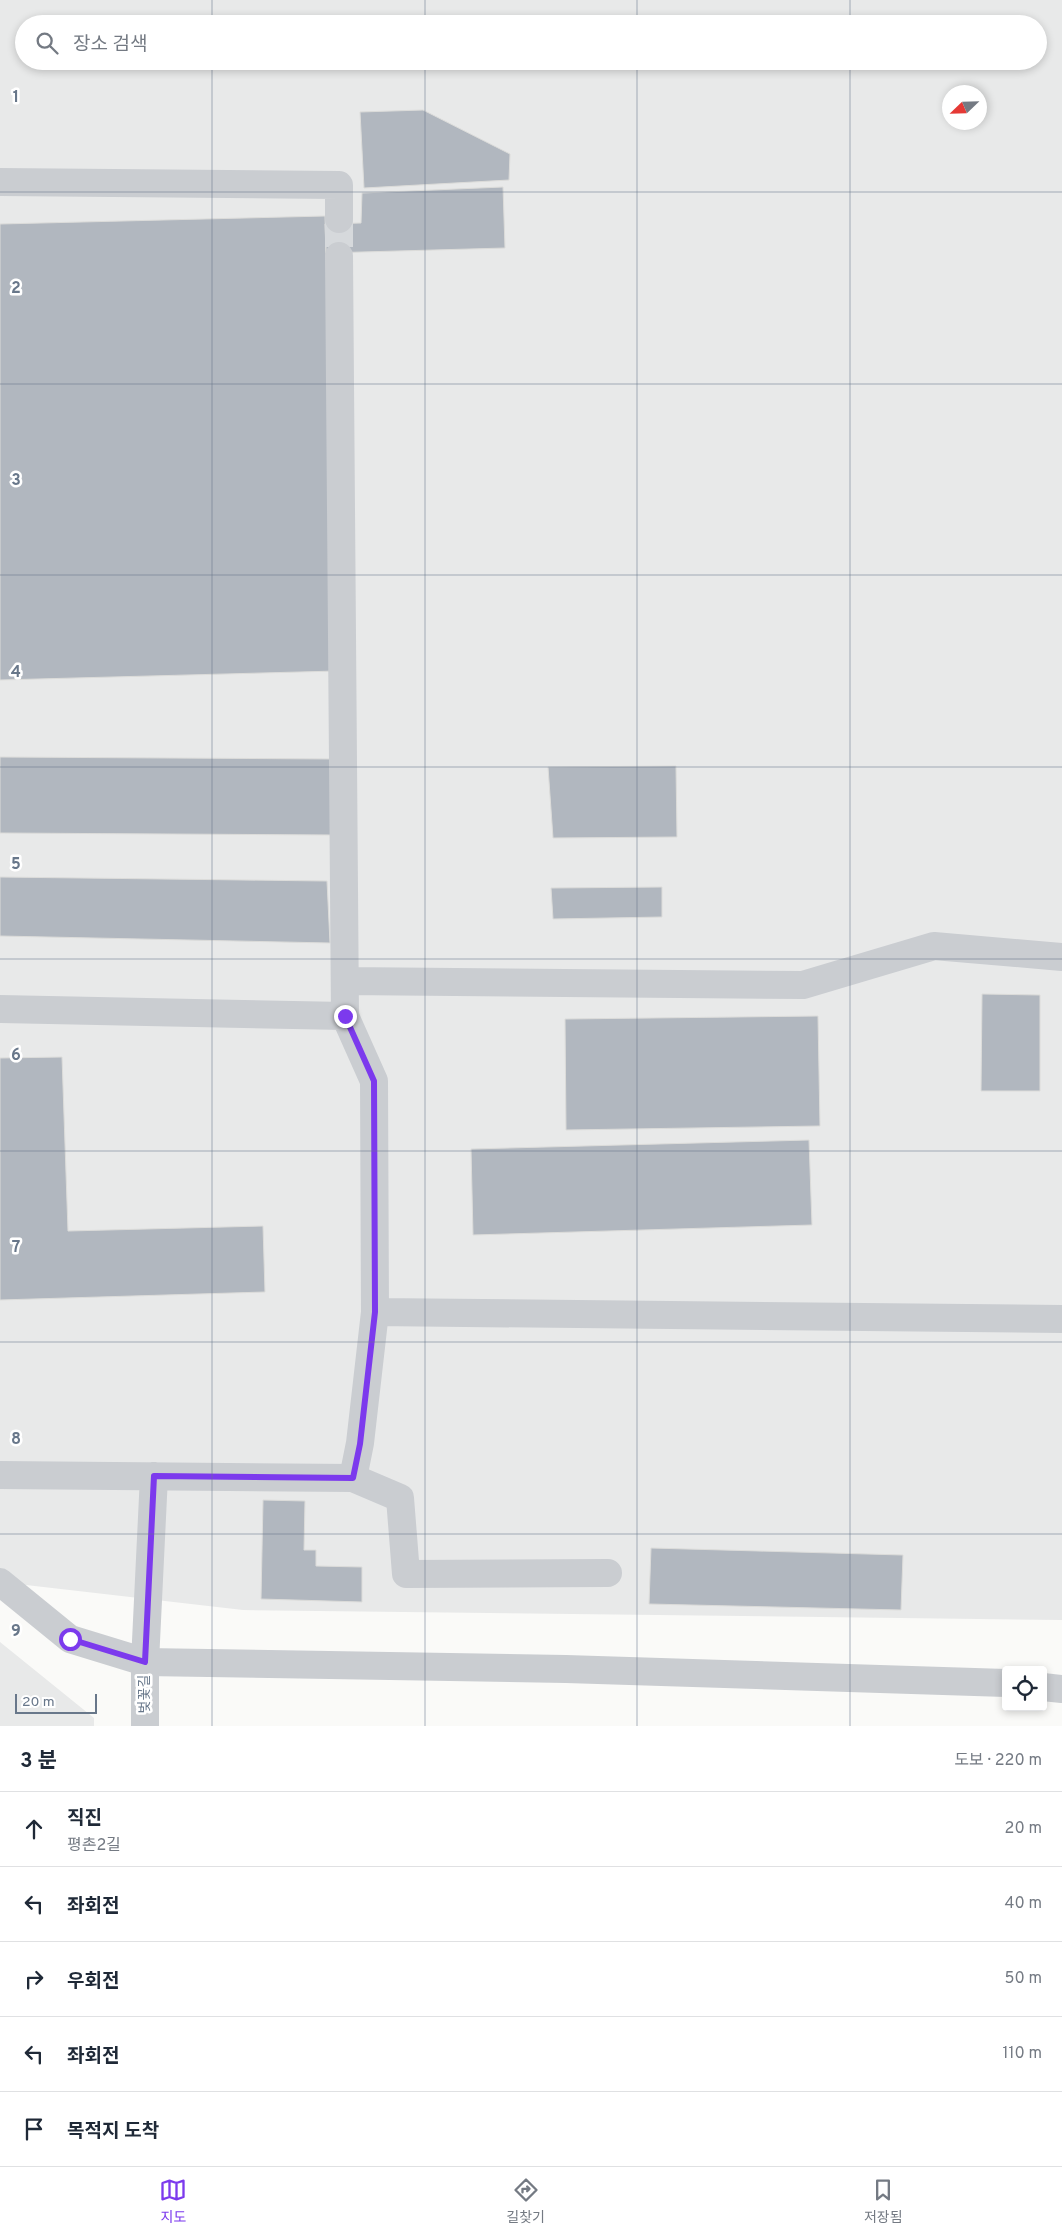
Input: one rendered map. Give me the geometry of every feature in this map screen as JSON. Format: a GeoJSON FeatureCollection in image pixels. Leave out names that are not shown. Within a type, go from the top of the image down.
{"type":"FeatureCollection","features":[{"type":"Feature","properties":{"kind":"street"},"geometry":{"type":"LineString","coordinates":[[0,182],[339,185],[339,218]]}},
{"type":"Feature","properties":{"kind":"street"},"geometry":{"type":"LineString","coordinates":[[339,256],[345,1016],[374,1081],[375,1312],[360,1444],[353,1478]]}},
{"type":"Feature","properties":{"kind":"street"},"geometry":{"type":"LineString","coordinates":[[345,981],[803,985],[934,946],[1062,957]]}},
{"type":"Feature","properties":{"kind":"street"},"geometry":{"type":"LineString","coordinates":[[0,1009],[345,1016]]}},
{"type":"Feature","properties":{"kind":"street"},"geometry":{"type":"LineString","coordinates":[[375,1312],[1062,1319]]}},
{"type":"Feature","properties":{"kind":"street"},"geometry":{"type":"LineString","coordinates":[[0,1474],[353,1478],[400,1498],[406,1574],[608,1573]]}},
{"type":"Feature","properties":{"kind":"street","name":"벚꽃길"},"geometry":{"type":"LineString","coordinates":[[145,1726],[145,1662],[154,1476]]}},
{"type":"Feature","properties":{"kind":"street"},"geometry":{"type":"LineString","coordinates":[[0,1582],[70,1639],[145,1662],[566,1669],[1002,1683]]}},
{"type":"Feature","properties":{"kind":"street"},"geometry":{"type":"LineString","coordinates":[[1047,1687],[1062,1689]]}},
{"type":"Feature","properties":{"kind":"shaded area"},"geometry":{"type":"Polygon","coordinates":[[[0,0],[1062,0],[1062,1620],[243,1610],[0,1582],[0,0]]]}},
{"type":"Feature","properties":{"kind":"shaded area"},"geometry":{"type":"Polygon","coordinates":[[[0,1642],[94,1718],[94,1726],[0,1726],[0,1642]]]}},
{"type":"Feature","properties":{"kind":"building"},"geometry":{"type":"Polygon","coordinates":[[[423,110],[510,154],[509,180],[364,188],[360,112],[423,110]]]}},
{"type":"Feature","properties":{"kind":"building"},"geometry":{"type":"Polygon","coordinates":[[[503,187],[505,248],[326,253],[325,224],[361,223],[362,193],[503,187]]]}},
{"type":"Feature","properties":{"kind":"building"},"geometry":{"type":"Polygon","coordinates":[[[325,216],[337,671],[0,680],[0,224],[325,216]]]}},
{"type":"Feature","properties":{"kind":"building"},"geometry":{"type":"Polygon","coordinates":[[[0,757],[335,759],[334,835],[0,833],[0,757]]]}},
{"type":"Feature","properties":{"kind":"building"},"geometry":{"type":"Polygon","coordinates":[[[676,766],[677,837],[553,838],[548,767],[676,766]]]}},
{"type":"Feature","properties":{"kind":"building"},"geometry":{"type":"Polygon","coordinates":[[[0,877],[327,881],[330,943],[0,936],[0,877]]]}},
{"type":"Feature","properties":{"kind":"building"},"geometry":{"type":"Polygon","coordinates":[[[662,887],[662,917],[553,919],[551,888],[662,887]]]}},
{"type":"Feature","properties":{"kind":"building"},"geometry":{"type":"Polygon","coordinates":[[[982,994],[1040,995],[1040,1091],[981,1091],[982,994]]]}},
{"type":"Feature","properties":{"kind":"building"},"geometry":{"type":"Polygon","coordinates":[[[818,1016],[820,1126],[566,1130],[565,1019],[818,1016]]]}},
{"type":"Feature","properties":{"kind":"building"},"geometry":{"type":"Polygon","coordinates":[[[62,1057],[68,1231],[263,1226],[265,1292],[0,1300],[0,1058],[62,1057]]]}},
{"type":"Feature","properties":{"kind":"building"},"geometry":{"type":"Polygon","coordinates":[[[809,1140],[812,1225],[473,1235],[471,1149],[809,1140]]]}},
{"type":"Feature","properties":{"kind":"building"},"geometry":{"type":"Polygon","coordinates":[[[263,1500],[305,1501],[304,1550],[316,1550],[316,1566],[362,1567],[362,1602],[261,1599],[263,1500]]]}},
{"type":"Feature","properties":{"kind":"building"},"geometry":{"type":"Polygon","coordinates":[[[651,1548],[903,1555],[901,1610],[649,1604],[651,1548]]]}},
{"type":"Feature","properties":{"kind":"tunnel"},"geometry":{"type":"LineString","coordinates":[[339,219],[339,256]]}},
{"type":"Feature","properties":{"kind":"route"},"geometry":{"type":"LineString","coordinates":[[70,1639],[145,1662],[154,1476],[353,1478],[360,1444],[375,1312],[374,1081],[345,1016]]}}]}
